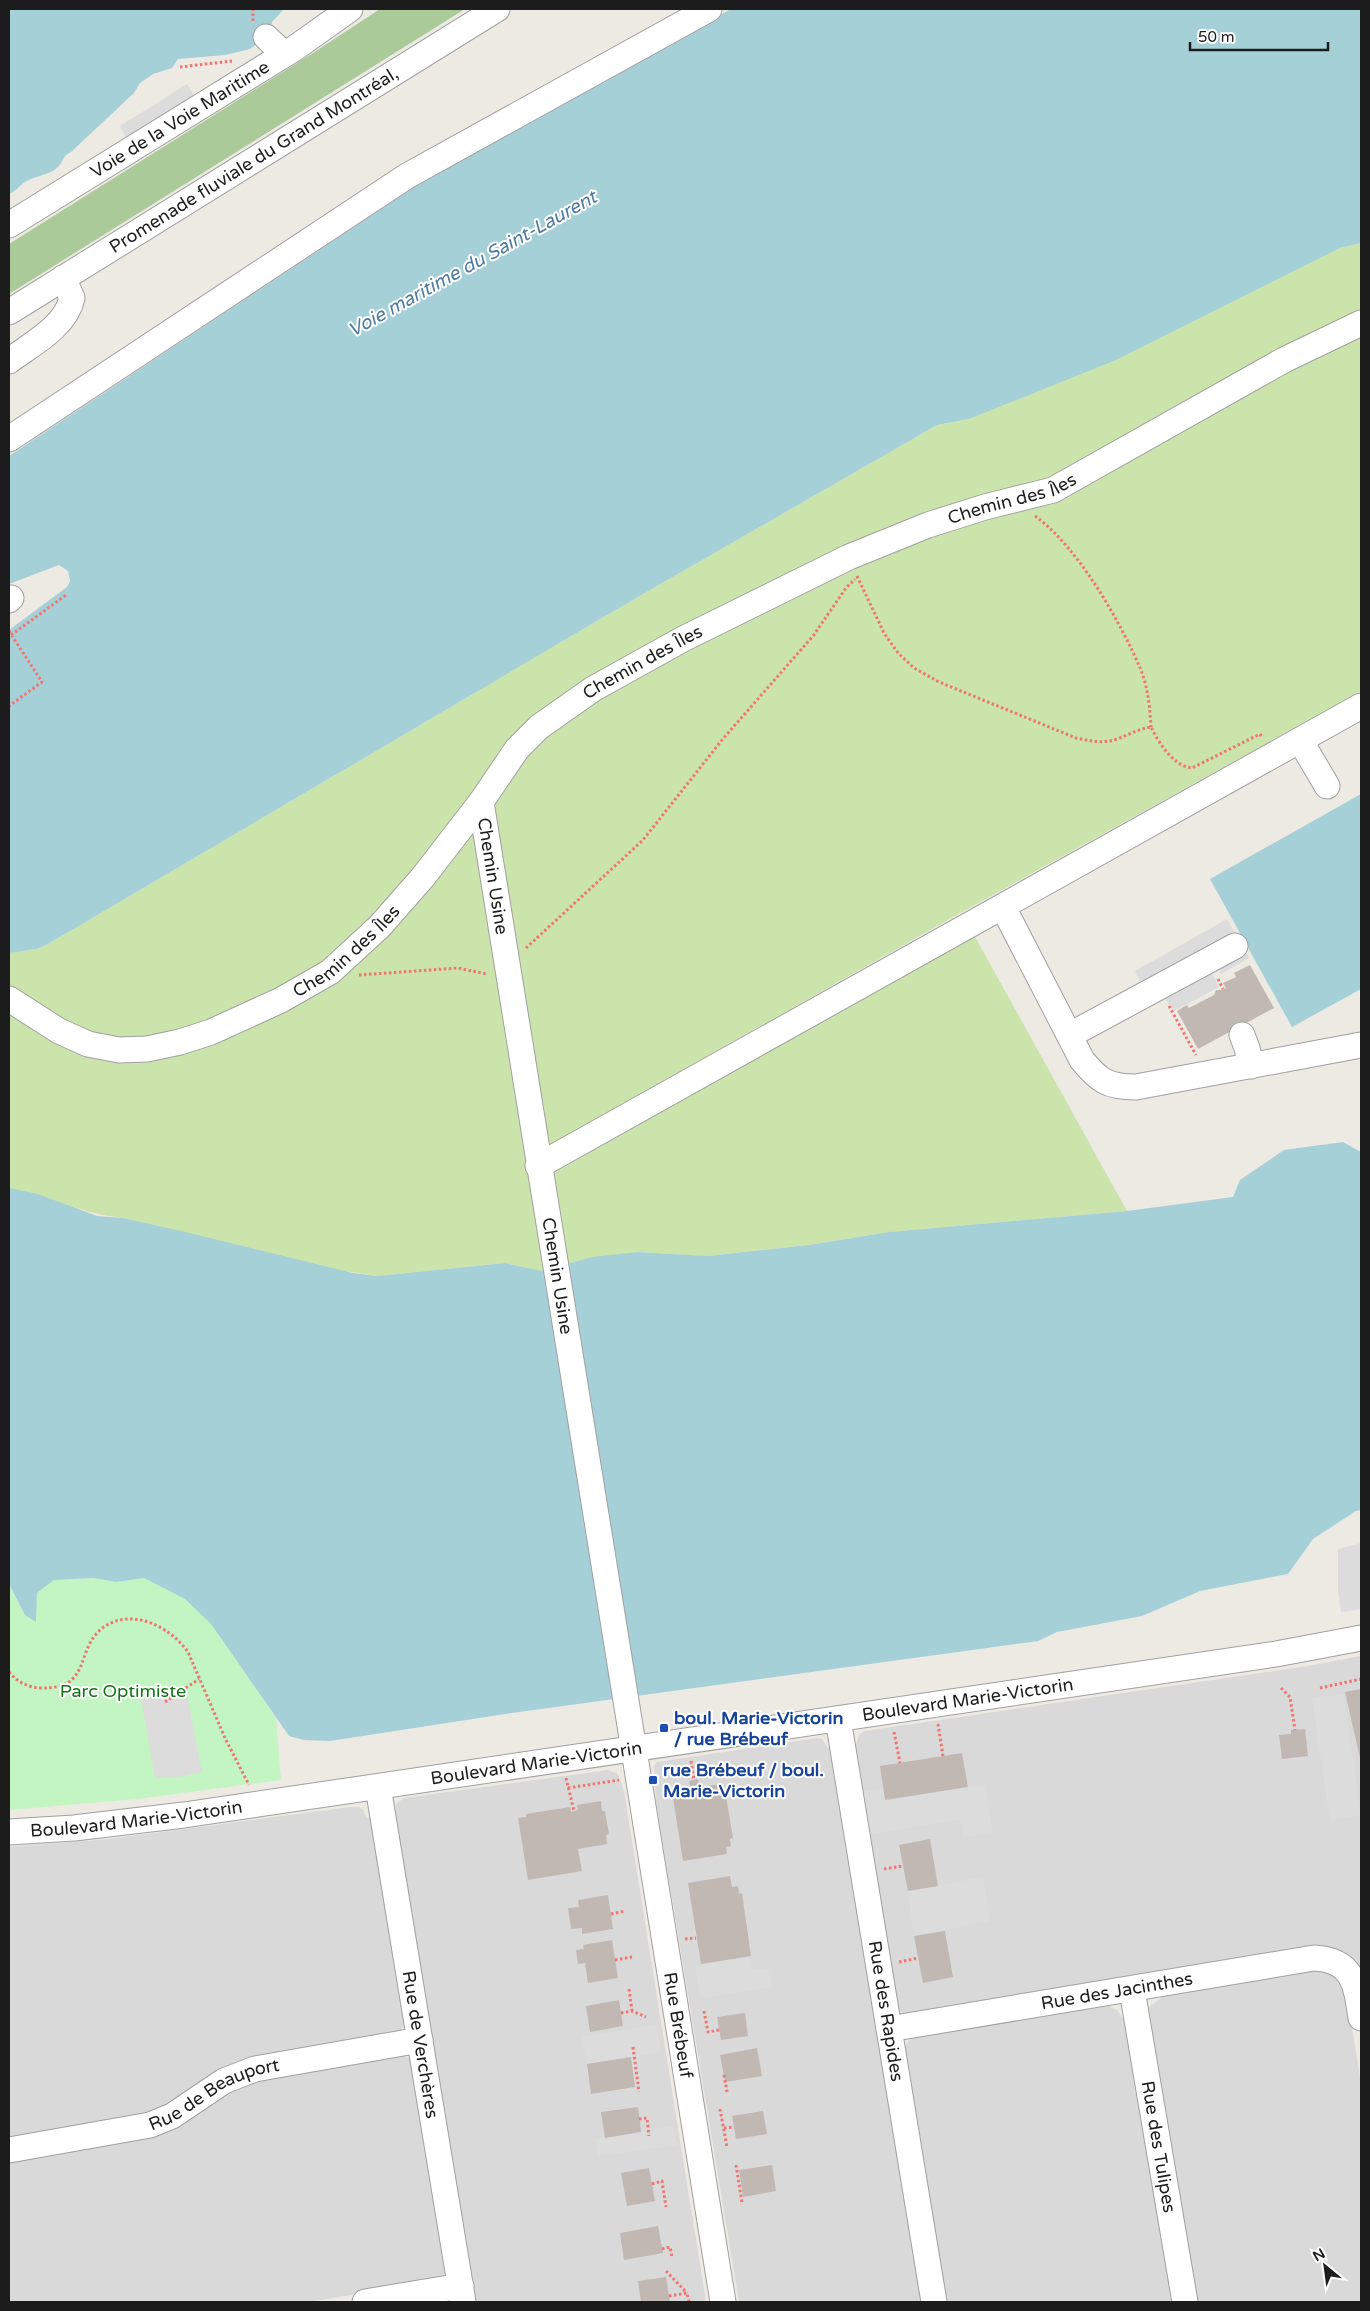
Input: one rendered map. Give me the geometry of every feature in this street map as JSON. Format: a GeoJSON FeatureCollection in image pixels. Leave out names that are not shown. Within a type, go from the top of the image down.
{"type":"FeatureCollection","features":[{"type":"Feature","properties":{"kind":"street","name":"Voie de la Voie Maritime"},"geometry":{"type":"LineString","coordinates":[[9,225],[161,117],[257,53],[284,54],[350,9]]}},
{"type":"Feature","properties":{"kind":"street","name":"Promenade fluviale du Grand Montréal,"},"geometry":{"type":"LineString","coordinates":[[9,312],[497,9]]}},
{"type":"Feature","properties":{"kind":"street"},"geometry":{"type":"LineString","coordinates":[[9,439],[104,374],[406,176],[710,9]]}},
{"type":"Feature","properties":{"kind":"street"},"geometry":{"type":"LineString","coordinates":[[9,361],[56,324],[67,312],[72,298],[63,278]]}},
{"type":"Feature","properties":{"kind":"street","name":"Chemin des Îles"},"geometry":{"type":"LineString","coordinates":[[9,999],[59,1031],[88,1044],[119,1050],[148,1049],[180,1042],[211,1032],[310,985],[350,955],[380,926],[423,877],[481,802],[518,749],[538,727],[559,711],[683,639],[853,567],[928,525],[985,507],[1053,490],[1284,360],[1361,323]]}},
{"type":"Feature","properties":{"kind":"street"},"geometry":{"type":"LineString","coordinates":[[538,1166],[1361,706]]}},
{"type":"Feature","properties":{"kind":"street"},"geometry":{"type":"LineString","coordinates":[[1300,740],[1327,786]]}},
{"type":"Feature","properties":{"kind":"street","name":"Chemin Usine"},"geometry":{"type":"LineString","coordinates":[[481,802],[548,1229],[633,1748]]}},
{"type":"Feature","properties":{"kind":"street"},"geometry":{"type":"LineString","coordinates":[[1003,907],[1082,1060],[1095,1076],[1105,1082],[1118,1087],[1136,1087],[1361,1045]]}},
{"type":"Feature","properties":{"kind":"street"},"geometry":{"type":"LineString","coordinates":[[1070,1035],[1235,946]]}},
{"type":"Feature","properties":{"kind":"street"},"geometry":{"type":"LineString","coordinates":[[1242,1035],[1251,1066]]}},
{"type":"Feature","properties":{"kind":"street","name":"Boulevard Marie-Victorin"},"geometry":{"type":"LineString","coordinates":[[9,1832],[74,1828],[159,1818],[378,1787],[1266,1655],[1361,1638]]}},
{"type":"Feature","properties":{"kind":"street","name":"Rue des Rapides"},"geometry":{"type":"LineString","coordinates":[[838,1719],[934,2302]]}},
{"type":"Feature","properties":{"kind":"street","name":"Rue Brébeuf"},"geometry":{"type":"LineString","coordinates":[[633,1748],[723,2302]]}},
{"type":"Feature","properties":{"kind":"street","name":"Rue de Verchères"},"geometry":{"type":"LineString","coordinates":[[378,1787],[462,2294]]}},
{"type":"Feature","properties":{"kind":"street","name":"Rue des Jacinthes"},"geometry":{"type":"LineString","coordinates":[[889,2029],[1132,1990],[1314,1958],[1326,1959],[1343,1967],[1353,1980],[1361,2018]]}},
{"type":"Feature","properties":{"kind":"street","name":"Rue des Tulipes"},"geometry":{"type":"LineString","coordinates":[[1132,1990],[1185,2302]]}},
{"type":"Feature","properties":{"kind":"street","name":"Rue de Beauport"},"geometry":{"type":"LineString","coordinates":[[9,2150],[150,2125],[172,2116],[224,2081],[255,2069],[420,2040]]}},
{"type":"Feature","properties":{"kind":"street"},"geometry":{"type":"LineString","coordinates":[[364,2302],[462,2294]]}},
{"type":"Feature","properties":{"kind":"path"},"geometry":{"type":"LineString","coordinates":[[180,67],[209,65],[257,53]]}},
{"type":"Feature","properties":{"kind":"path"},"geometry":{"type":"LineString","coordinates":[[1008,502],[1028,510],[1049,526],[1073,553],[1105,602],[1141,671],[1150,702],[1151,727],[1174,760],[1186,768],[1192,768],[1206,763],[1260,734],[1273,755]]}},
{"type":"Feature","properties":{"kind":"path"},"geometry":{"type":"LineString","coordinates":[[853,567],[875,618],[898,653],[914,668],[952,687],[1076,738],[1096,742],[1110,741],[1134,731],[1151,727]]}},
{"type":"Feature","properties":{"kind":"path"},"geometry":{"type":"LineString","coordinates":[[354,975],[458,968],[508,977],[595,883],[643,840],[722,740],[813,636],[846,588],[853,567]]}},
{"type":"Feature","properties":{"kind":"path"},"geometry":{"type":"LineString","coordinates":[[11,636],[66,595]]}},
{"type":"Feature","properties":{"kind":"path"},"geometry":{"type":"LineString","coordinates":[[9,631],[42,682],[9,706]]}},
{"type":"Feature","properties":{"kind":"path"},"geometry":{"type":"LineString","coordinates":[[1167,1002],[1198,1059]]}},
{"type":"Feature","properties":{"kind":"path"},"geometry":{"type":"LineString","coordinates":[[9,1672],[15,1679],[35,1688],[58,1687],[74,1678],[98,1632],[118,1621],[137,1619],[160,1627],[181,1642],[188,1652],[250,1788]]}},
{"type":"Feature","properties":{"kind":"path"},"geometry":{"type":"LineString","coordinates":[[165,1702],[199,1679]]}},
{"type":"Feature","properties":{"kind":"path"},"geometry":{"type":"LineString","coordinates":[[1320,1688],[1361,1679]]}},
{"type":"Feature","properties":{"kind":"path"},"geometry":{"type":"LineString","coordinates":[[1281,1688],[1290,1697],[1295,1730]]}},
{"type":"Feature","properties":{"kind":"path"},"geometry":{"type":"LineString","coordinates":[[937,1717],[943,1756]]}},
{"type":"Feature","properties":{"kind":"path"},"geometry":{"type":"LineString","coordinates":[[893,1724],[900,1763]]}},
{"type":"Feature","properties":{"kind":"path"},"geometry":{"type":"LineString","coordinates":[[690,1754],[694,1780]]}},
{"type":"Feature","properties":{"kind":"path"},"geometry":{"type":"LineString","coordinates":[[566,1772],[574,1811]]}},
{"type":"Feature","properties":{"kind":"path"},"geometry":{"type":"LineString","coordinates":[[568,1788],[621,1779]]}},
{"type":"Feature","properties":{"kind":"path"},"geometry":{"type":"LineString","coordinates":[[610,1914],[625,1911]]}},
{"type":"Feature","properties":{"kind":"path"},"geometry":{"type":"LineString","coordinates":[[615,1960],[632,1957]]}},
{"type":"Feature","properties":{"kind":"path"},"geometry":{"type":"LineString","coordinates":[[629,1989],[632,2011]]}},
{"type":"Feature","properties":{"kind":"path"},"geometry":{"type":"LineString","coordinates":[[704,2010],[708,2032],[719,2030]]}},
{"type":"Feature","properties":{"kind":"path"},"geometry":{"type":"LineString","coordinates":[[621,2013],[632,2011],[646,2017]]}},
{"type":"Feature","properties":{"kind":"path"},"geometry":{"type":"LineString","coordinates":[[632,2047],[639,2092]]}},
{"type":"Feature","properties":{"kind":"path"},"geometry":{"type":"LineString","coordinates":[[724,2075],[727,2092]]}},
{"type":"Feature","properties":{"kind":"path"},"geometry":{"type":"LineString","coordinates":[[720,2109],[727,2147]]}},
{"type":"Feature","properties":{"kind":"path"},"geometry":{"type":"LineString","coordinates":[[639,2119],[646,2118],[649,2136]]}},
{"type":"Feature","properties":{"kind":"path"},"geometry":{"type":"LineString","coordinates":[[724,2128],[734,2127]]}},
{"type":"Feature","properties":{"kind":"path"},"geometry":{"type":"LineString","coordinates":[[736,2165],[742,2203]]}},
{"type":"Feature","properties":{"kind":"path"},"geometry":{"type":"LineString","coordinates":[[652,2184],[662,2181],[666,2207]]}},
{"type":"Feature","properties":{"kind":"path"},"geometry":{"type":"LineString","coordinates":[[662,2249],[670,2247],[672,2257]]}},
{"type":"Feature","properties":{"kind":"path"},"geometry":{"type":"LineString","coordinates":[[666,2270],[688,2293],[689,2302]]}},
{"type":"Feature","properties":{"kind":"path"},"geometry":{"type":"LineString","coordinates":[[669,2296],[688,2293]]}},
{"type":"Feature","properties":{"kind":"shaded area"},"geometry":{"type":"Polygon","coordinates":[[[187,84],[197,100],[128,142],[120,126],[187,84]]]}},
{"type":"Feature","properties":{"kind":"shaded area"},"geometry":{"type":"Polygon","coordinates":[[[1227,919],[1249,958],[1221,974],[1219,969],[1212,973],[1219,987],[1174,1011],[1164,997],[1143,986],[1135,971],[1227,919]]]}},
{"type":"Feature","properties":{"kind":"shaded area"},"geometry":{"type":"Polygon","coordinates":[[[1361,1543],[1361,1609],[1341,1612],[1338,1590],[1338,1549],[1361,1543]]]}},
{"type":"Feature","properties":{"kind":"shaded area"},"geometry":{"type":"Polygon","coordinates":[[[1361,1656],[1361,1975],[1352,1961],[911,2015],[903,2014],[897,2008],[853,1746],[856,1745],[859,1735],[864,1731],[1307,1666],[1361,1656]]]}},
{"type":"Feature","properties":{"kind":"shaded area"},"geometry":{"type":"Polygon","coordinates":[[[186,1690],[202,1772],[178,1777],[155,1778],[141,1699],[186,1690]]]}},
{"type":"Feature","properties":{"kind":"shaded area"},"geometry":{"type":"Polygon","coordinates":[[[1344,1694],[1361,1815],[1330,1821],[1312,1698],[1344,1694]]]}},
{"type":"Feature","properties":{"kind":"shaded area"},"geometry":{"type":"Polygon","coordinates":[[[817,1738],[822,1739],[828,1748],[832,1748],[924,2302],[739,2302],[656,1801],[654,1766],[657,1762],[817,1738]]]}},
{"type":"Feature","properties":{"kind":"shaded area"},"geometry":{"type":"Polygon","coordinates":[[[608,1770],[618,1774],[624,1791],[706,2302],[474,2302],[392,1812],[396,1811],[396,1804],[404,1798],[608,1770]]]}},
{"type":"Feature","properties":{"kind":"shaded area"},"geometry":{"type":"Polygon","coordinates":[[[984,1784],[993,1833],[964,1838],[960,1819],[867,1835],[860,1792],[883,1788],[886,1800],[984,1784]]]}},
{"type":"Feature","properties":{"kind":"shaded area"},"geometry":{"type":"Polygon","coordinates":[[[359,1807],[367,1818],[372,1818],[406,2021],[400,2032],[182,2097],[150,2115],[9,2139],[9,1847],[109,1839],[359,1807]]]}},
{"type":"Feature","properties":{"kind":"shaded area"},"geometry":{"type":"Polygon","coordinates":[[[983,1877],[990,1921],[914,1936],[908,1891],[983,1877]]]}},
{"type":"Feature","properties":{"kind":"shaded area"},"geometry":{"type":"Polygon","coordinates":[[[749,1957],[752,1970],[768,1969],[771,1987],[700,1998],[695,1966],[749,1957]]]}},
{"type":"Feature","properties":{"kind":"shaded area"},"geometry":{"type":"Polygon","coordinates":[[[1311,1969],[1324,1969],[1340,1979],[1348,2002],[1361,2083],[1361,2302],[1195,2302],[1147,2016],[1150,2006],[1167,1994],[1311,1969]]]}},
{"type":"Feature","properties":{"kind":"shaded area"},"geometry":{"type":"Polygon","coordinates":[[[1097,2005],[1109,2006],[1117,2010],[1127,2024],[1175,2302],[945,2302],[905,2045],[915,2035],[1097,2005]]]}},
{"type":"Feature","properties":{"kind":"shaded area"},"geometry":{"type":"Polygon","coordinates":[[[657,2025],[661,2052],[587,2064],[582,2037],[657,2025]]]}},
{"type":"Feature","properties":{"kind":"shaded area"},"geometry":{"type":"Polygon","coordinates":[[[399,2055],[407,2057],[412,2061],[447,2271],[437,2281],[308,2302],[9,2302],[9,2161],[207,2101],[255,2079],[399,2055]]]}},
{"type":"Feature","properties":{"kind":"shaded area"},"geometry":{"type":"Polygon","coordinates":[[[674,2125],[677,2145],[598,2156],[595,2139],[674,2125]]]}},
{"type":"Feature","properties":{"kind":"green space"},"geometry":{"type":"Polygon","coordinates":[[[380,9],[465,9],[9,294],[9,244],[380,9]]]}},
{"type":"Feature","properties":{"kind":"green space"},"geometry":{"type":"Polygon","coordinates":[[[1361,243],[1361,691],[962,912],[582,1127],[593,1147],[974,935],[1127,1211],[889,1232],[809,1245],[706,1256],[638,1252],[542,1271],[505,1263],[377,1276],[331,1269],[123,1218],[94,1213],[9,1188],[9,953],[37,949],[48,944],[631,601],[937,425],[969,419],[1340,248],[1361,243]]]}},
{"type":"Feature","properties":{"kind":"green space","name":"Parc Optimiste"},"geometry":{"type":"Polygon","coordinates":[[[93,1578],[116,1582],[144,1578],[185,1599],[211,1624],[276,1718],[281,1780],[137,1799],[9,1810],[9,1584],[25,1615],[35,1621],[37,1593],[54,1580],[93,1578]]]}},
{"type":"Feature","properties":{"kind":"water"},"geometry":{"type":"Polygon","coordinates":[[[9,9],[284,9],[272,22],[271,33],[250,49],[225,55],[178,59],[172,68],[153,74],[140,83],[134,93],[66,156],[58,167],[51,172],[29,180],[9,194],[9,9]]]}},
{"type":"Feature","properties":{"kind":"water","name":"Voie maritime du Saint-Laurent"},"geometry":{"type":"Polygon","coordinates":[[[731,9],[1361,9],[1361,243],[1340,248],[1116,360],[969,419],[937,425],[631,601],[48,944],[37,949],[9,953],[9,630],[67,587],[70,581],[68,571],[59,565],[9,584],[9,456],[434,174],[731,9]]]}},
{"type":"Feature","properties":{"kind":"water"},"geometry":{"type":"Polygon","coordinates":[[[1361,794],[1361,989],[1292,1027],[1210,879],[1361,794]]]}},
{"type":"Feature","properties":{"kind":"water"},"geometry":{"type":"Polygon","coordinates":[[[1343,1142],[1361,1152],[1361,1510],[1356,1511],[1313,1539],[1288,1574],[1200,1591],[1142,1616],[1057,1632],[1038,1641],[512,1713],[330,1741],[304,1740],[289,1736],[211,1624],[185,1599],[144,1578],[116,1582],[93,1578],[54,1580],[37,1593],[36,1622],[25,1615],[9,1584],[9,1188],[38,1194],[97,1216],[123,1218],[353,1273],[377,1276],[505,1263],[542,1271],[592,1257],[638,1252],[707,1256],[809,1245],[889,1232],[1127,1211],[1233,1197],[1240,1180],[1284,1150],[1343,1142]]]}},
{"type":"Feature","properties":{"kind":"building"},"geometry":{"type":"Polygon","coordinates":[[[1250,965],[1274,1008],[1198,1049],[1177,1011],[1187,1005],[1189,1008],[1214,995],[1216,990],[1226,988],[1223,983],[1236,977],[1234,973],[1250,965]]]}},
{"type":"Feature","properties":{"kind":"building"},"geometry":{"type":"Polygon","coordinates":[[[1361,1689],[1361,1758],[1360,1758],[1345,1692],[1361,1689]]]}},
{"type":"Feature","properties":{"kind":"building"},"geometry":{"type":"Polygon","coordinates":[[[1305,1729],[1308,1756],[1282,1759],[1279,1735],[1291,1734],[1291,1730],[1305,1729]]]}},
{"type":"Feature","properties":{"kind":"building"},"geometry":{"type":"Polygon","coordinates":[[[962,1753],[968,1787],[885,1800],[880,1766],[962,1753]]]}},
{"type":"Feature","properties":{"kind":"building"},"geometry":{"type":"Polygon","coordinates":[[[698,1779],[699,1787],[721,1784],[722,1792],[725,1791],[733,1838],[730,1839],[731,1846],[726,1847],[727,1854],[683,1861],[672,1792],[691,1789],[689,1781],[698,1779]]]}},
{"type":"Feature","properties":{"kind":"building"},"geometry":{"type":"Polygon","coordinates":[[[601,1801],[602,1811],[605,1811],[609,1834],[606,1835],[607,1844],[578,1849],[582,1871],[528,1880],[518,1818],[526,1817],[526,1814],[570,1807],[571,1812],[578,1810],[577,1805],[601,1801]]]}},
{"type":"Feature","properties":{"kind":"building"},"geometry":{"type":"Polygon","coordinates":[[[930,1839],[938,1886],[908,1891],[899,1845],[930,1839]]]}},
{"type":"Feature","properties":{"kind":"building"},"geometry":{"type":"Polygon","coordinates":[[[730,1876],[732,1887],[738,1886],[739,1894],[742,1893],[751,1956],[701,1964],[688,1883],[730,1876]]]}},
{"type":"Feature","properties":{"kind":"building"},"geometry":{"type":"Polygon","coordinates":[[[608,1895],[613,1929],[582,1934],[582,1928],[571,1929],[568,1908],[579,1907],[578,1900],[608,1895]]]}},
{"type":"Feature","properties":{"kind":"building"},"geometry":{"type":"Polygon","coordinates":[[[945,1931],[953,1977],[923,1983],[914,1936],[945,1931]]]}},
{"type":"Feature","properties":{"kind":"building"},"geometry":{"type":"Polygon","coordinates":[[[612,1940],[618,1978],[588,1983],[585,1963],[578,1964],[576,1950],[584,1949],[583,1945],[612,1940]]]}},
{"type":"Feature","properties":{"kind":"building"},"geometry":{"type":"Polygon","coordinates":[[[619,2000],[623,2026],[590,2032],[586,2006],[619,2000]]]}},
{"type":"Feature","properties":{"kind":"building"},"geometry":{"type":"Polygon","coordinates":[[[745,2013],[748,2036],[721,2040],[717,2017],[745,2013]]]}},
{"type":"Feature","properties":{"kind":"building"},"geometry":{"type":"Polygon","coordinates":[[[757,2048],[762,2076],[725,2082],[720,2055],[757,2048]]]}},
{"type":"Feature","properties":{"kind":"building"},"geometry":{"type":"Polygon","coordinates":[[[631,2057],[635,2087],[591,2094],[587,2064],[631,2057]]]}},
{"type":"Feature","properties":{"kind":"building"},"geometry":{"type":"Polygon","coordinates":[[[638,2107],[641,2132],[605,2138],[601,2112],[638,2107]]]}},
{"type":"Feature","properties":{"kind":"building"},"geometry":{"type":"Polygon","coordinates":[[[763,2111],[767,2134],[736,2139],[732,2116],[763,2111]]]}},
{"type":"Feature","properties":{"kind":"building"},"geometry":{"type":"Polygon","coordinates":[[[772,2165],[776,2191],[743,2197],[739,2170],[772,2165]]]}},
{"type":"Feature","properties":{"kind":"building"},"geometry":{"type":"Polygon","coordinates":[[[649,2168],[655,2201],[627,2206],[621,2173],[649,2168]]]}},
{"type":"Feature","properties":{"kind":"building"},"geometry":{"type":"Polygon","coordinates":[[[658,2226],[663,2253],[624,2260],[620,2233],[658,2226]]]}},
{"type":"Feature","properties":{"kind":"building"},"geometry":{"type":"Polygon","coordinates":[[[666,2277],[670,2302],[641,2302],[638,2281],[666,2277]]]}},
{"type":"Feature","properties":{"kind":"place","name":"boul. Marie-Victorin / rue Brébeuf"},"geometry":{"type":"Point","coordinates":[664,1728]}},
{"type":"Feature","properties":{"kind":"place","name":"rue Brébeuf / boul. Marie-Victorin"},"geometry":{"type":"Point","coordinates":[653,1780]}}]}
